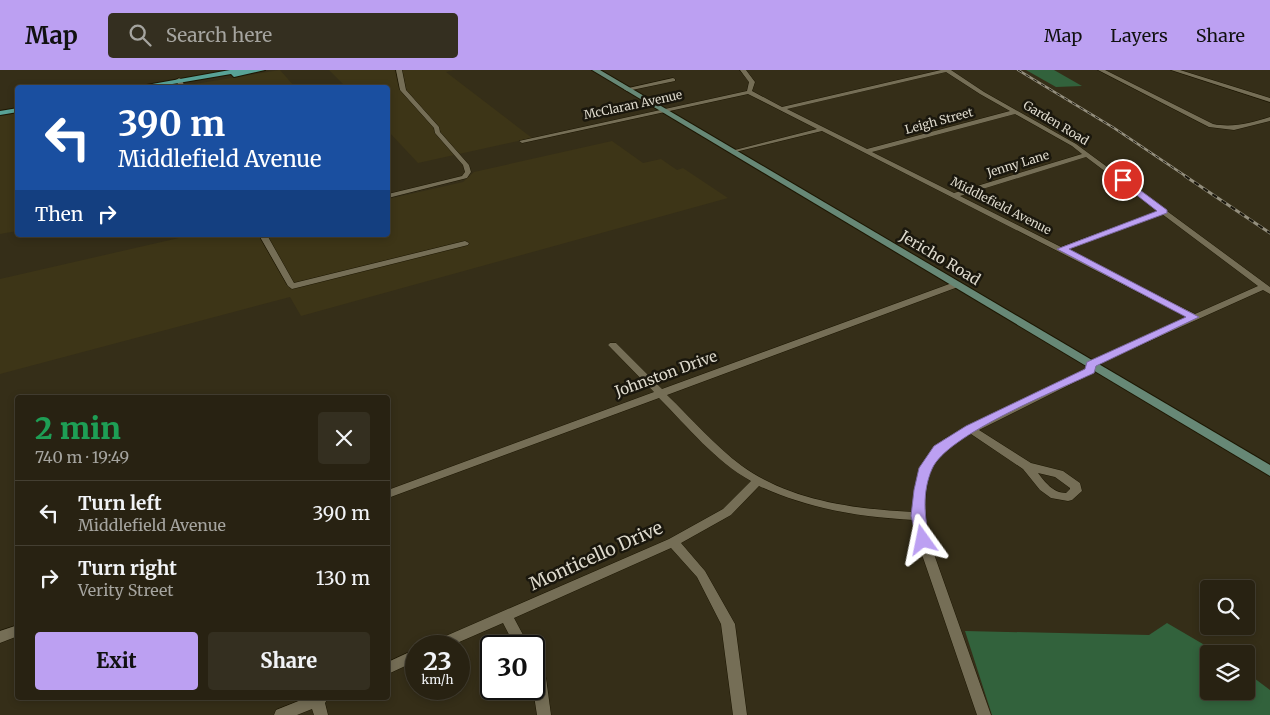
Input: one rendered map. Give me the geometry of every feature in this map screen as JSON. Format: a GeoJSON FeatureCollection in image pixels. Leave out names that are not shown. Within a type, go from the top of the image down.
{"type":"FeatureCollection","features":[{"type":"Feature","properties":{"kind":"main road"},"geometry":{"type":"LineString","coordinates":[[181,84],[242,70]]}},
{"type":"Feature","properties":{"kind":"main road"},"geometry":{"type":"LineString","coordinates":[[181,84],[262,70]]}},
{"type":"Feature","properties":{"kind":"main road","name":"Jericho Road"},"geometry":{"type":"LineString","coordinates":[[595,70],[1270,471]]}},
{"type":"Feature","properties":{"kind":"main road"},"geometry":{"type":"LineString","coordinates":[[0,111],[15,107]]}},
{"type":"Feature","properties":{"kind":"main road"},"geometry":{"type":"LineString","coordinates":[[0,111],[15,110]]}},
{"type":"Feature","properties":{"kind":"street"},"geometry":{"type":"LineString","coordinates":[[390,196],[456,180],[465,176],[468,172],[466,165],[437,132],[437,128],[403,90],[399,70]]}},
{"type":"Feature","properties":{"kind":"street"},"geometry":{"type":"LineString","coordinates":[[743,70],[752,82],[749,92]]}},
{"type":"Feature","properties":{"kind":"street"},"geometry":{"type":"LineString","coordinates":[[784,108],[948,70]]}},
{"type":"Feature","properties":{"kind":"street","name":"Garden Road"},"geometry":{"type":"LineString","coordinates":[[948,70],[1087,155],[1267,289]]}},
{"type":"Feature","properties":{"kind":"street"},"geometry":{"type":"LineString","coordinates":[[1102,70],[1211,126],[1229,129],[1244,128],[1270,119]]}},
{"type":"Feature","properties":{"kind":"street"},"geometry":{"type":"LineString","coordinates":[[1174,70],[1270,100]]}},
{"type":"Feature","properties":{"kind":"street"},"geometry":{"type":"LineString","coordinates":[[627,89],[673,80]]}},
{"type":"Feature","properties":{"kind":"street","name":"Middlefield Avenue"},"geometry":{"type":"LineString","coordinates":[[749,92],[784,108],[1194,317]]}},
{"type":"Feature","properties":{"kind":"street","name":"McClaran Avenue"},"geometry":{"type":"LineString","coordinates":[[522,141],[749,92]]}},
{"type":"Feature","properties":{"kind":"street","name":"Leigh Street"},"geometry":{"type":"LineString","coordinates":[[868,151],[1015,112]]}},
{"type":"Feature","properties":{"kind":"street"},"geometry":{"type":"LineString","coordinates":[[733,152],[824,130]]}},
{"type":"Feature","properties":{"kind":"street","name":"Jenny Lane"},"geometry":{"type":"LineString","coordinates":[[955,195],[1087,155]]}},
{"type":"Feature","properties":{"kind":"street"},"geometry":{"type":"LineString","coordinates":[[1062,249],[1164,211]]}},
{"type":"Feature","properties":{"kind":"street"},"geometry":{"type":"LineString","coordinates":[[264,237],[292,286],[464,243]]}},
{"type":"Feature","properties":{"kind":"street","name":"Johnston Drive"},"geometry":{"type":"LineString","coordinates":[[390,493],[955,285]]}},
{"type":"Feature","properties":{"kind":"street"},"geometry":{"type":"LineString","coordinates":[[984,715],[923,540],[917,516],[920,490],[926,468],[939,449],[970,429],[1090,371],[1091,364],[1194,317],[1267,289]]}},
{"type":"Feature","properties":{"kind":"street"},"geometry":{"type":"LineString","coordinates":[[613,345],[726,458],[758,481],[778,490],[831,507],[885,515],[917,516]]}},
{"type":"Feature","properties":{"kind":"street"},"geometry":{"type":"LineString","coordinates":[[970,429],[1027,466]]}},
{"type":"Feature","properties":{"kind":"street","name":"Monticello Drive"},"geometry":{"type":"LineString","coordinates":[[462,635],[673,542],[727,512],[758,481]]}},
{"type":"Feature","properties":{"kind":"street"},"geometry":{"type":"LineString","coordinates":[[673,542],[701,574],[728,624],[740,715]]}},
{"type":"Feature","properties":{"kind":"street"},"geometry":{"type":"LineString","coordinates":[[506,616],[516,635]]}},
{"type":"Feature","properties":{"kind":"street"},"geometry":{"type":"LineString","coordinates":[[0,637],[15,631]]}},
{"type":"Feature","properties":{"kind":"street"},"geometry":{"type":"LineString","coordinates":[[390,667],[405,660]]}},
{"type":"Feature","properties":{"kind":"street"},"geometry":{"type":"LineString","coordinates":[[281,715],[315,700]]}},
{"type":"Feature","properties":{"kind":"street"},"geometry":{"type":"LineString","coordinates":[[319,700],[322,715]]}},
{"type":"Feature","properties":{"kind":"street"},"geometry":{"type":"LineString","coordinates":[[542,700],[544,715]]}},
{"type":"Feature","properties":{"kind":"shaded area"},"geometry":{"type":"Polygon","coordinates":[[[280,70],[293,85],[188,85],[280,70]]]}},
{"type":"Feature","properties":{"kind":"shaded area"},"geometry":{"type":"Polygon","coordinates":[[[329,70],[454,70],[446,72],[532,138],[418,163],[390,133],[390,85],[344,85],[329,70]]]}},
{"type":"Feature","properties":{"kind":"shaded area"},"geometry":{"type":"Polygon","coordinates":[[[15,113],[15,231],[0,234],[0,116],[15,113]]]}},
{"type":"Feature","properties":{"kind":"shaded area"},"geometry":{"type":"Polygon","coordinates":[[[612,141],[643,163],[661,159],[677,170],[683,168],[728,198],[301,316],[290,297],[0,374],[0,279],[183,237],[390,237],[390,199],[463,182],[474,172],[612,141]]]}},
{"type":"Feature","properties":{"kind":"green space"},"geometry":{"type":"Polygon","coordinates":[[[1026,70],[1054,70],[1082,86],[1056,87],[1026,70]]]}},
{"type":"Feature","properties":{"kind":"green space"},"geometry":{"type":"Polygon","coordinates":[[[1167,623],[1205,645],[1200,645],[1200,700],[1255,700],[1255,679],[1270,690],[1270,715],[992,715],[965,631],[1149,635],[1167,623]]]}},
{"type":"Feature","properties":{"kind":"railway"},"geometry":{"type":"LineString","coordinates":[[1018,70],[1114,128],[1187,177]]}},
{"type":"Feature","properties":{"kind":"railway"},"geometry":{"type":"LineString","coordinates":[[1185,176],[1270,233]]}},
{"type":"Feature","properties":{"kind":"route"},"geometry":{"type":"LineString","coordinates":[[923,540],[917,516],[920,490],[926,468],[939,449],[948,441],[1090,371],[1091,364],[1194,317],[1062,249],[1164,211],[1123,180]]}}]}
